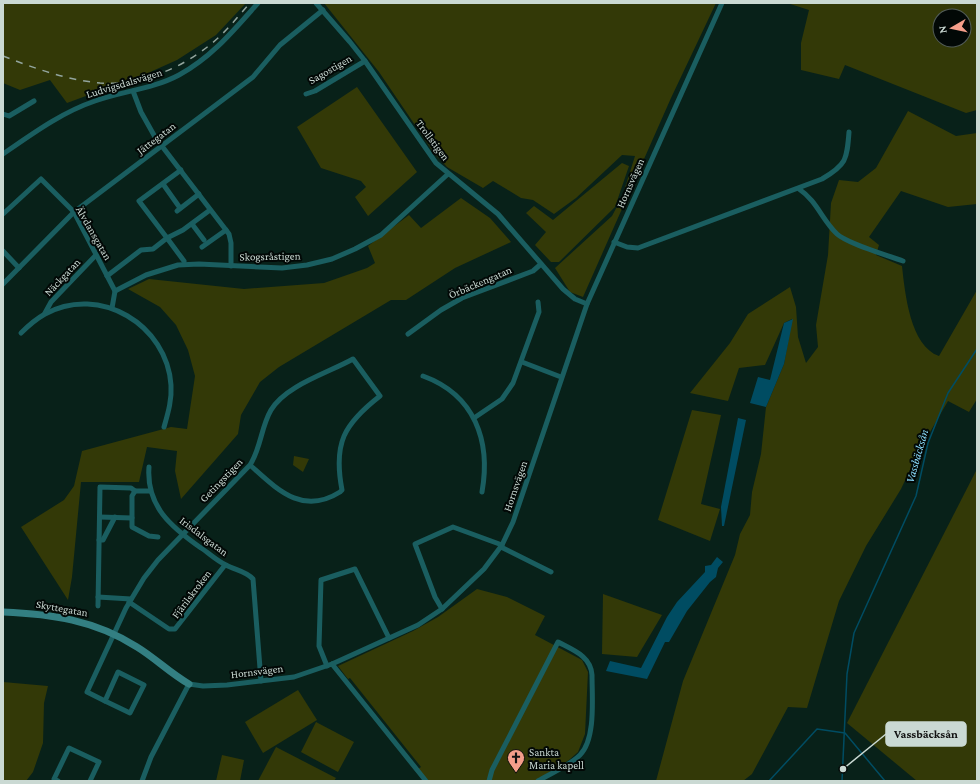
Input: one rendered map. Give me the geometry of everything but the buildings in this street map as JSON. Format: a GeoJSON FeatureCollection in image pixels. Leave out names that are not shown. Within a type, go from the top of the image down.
{"type":"FeatureCollection","features":[{"type":"Feature","properties":{"kind":"street","name":"Ludvigsdalsvägen"},"geometry":{"type":"LineString","coordinates":[[3,154],[71,111],[96,100],[167,81],[212,53],[258,3]]}},
{"type":"Feature","properties":{"kind":"street","name":"Trollstigen"},"geometry":{"type":"LineString","coordinates":[[316,3],[365,61],[436,163],[498,214],[568,294],[587,304]]}},
{"type":"Feature","properties":{"kind":"street","name":"Hornsvägen"},"geometry":{"type":"LineString","coordinates":[[189,684],[202,686],[261,681],[294,676],[330,665],[418,625],[442,608],[484,569],[502,546],[523,495],[561,377],[587,304],[722,3]]}},
{"type":"Feature","properties":{"kind":"street","name":"Jättegatan"},"geometry":{"type":"LineString","coordinates":[[3,284],[74,212],[253,76],[284,40],[323,10]]}},
{"type":"Feature","properties":{"kind":"street","name":"Sagostigen"},"geometry":{"type":"LineString","coordinates":[[306,94],[315,91],[365,61]]}},
{"type":"Feature","properties":{"kind":"street"},"geometry":{"type":"LineString","coordinates":[[133,91],[141,112],[161,146],[176,167],[181,170],[231,238],[231,266]]}},
{"type":"Feature","properties":{"kind":"street"},"geometry":{"type":"LineString","coordinates":[[3,114],[9,116],[34,101]]}},
{"type":"Feature","properties":{"kind":"street"},"geometry":{"type":"LineString","coordinates":[[614,242],[627,247],[638,248],[724,215],[799,189],[822,179],[843,164],[847,155],[849,132]]}},
{"type":"Feature","properties":{"kind":"street"},"geometry":{"type":"LineString","coordinates":[[181,170],[139,201],[184,260]]}},
{"type":"Feature","properties":{"kind":"street","name":"Skogsråstigen"},"geometry":{"type":"LineString","coordinates":[[116,291],[146,275],[168,267],[199,264],[293,267],[320,262],[344,254],[369,242],[391,227],[448,174]]}},
{"type":"Feature","properties":{"kind":"street","name":"Älvdansgatan"},"geometry":{"type":"LineString","coordinates":[[3,214],[41,179],[74,212],[116,291]]}},
{"type":"Feature","properties":{"kind":"street"},"geometry":{"type":"LineString","coordinates":[[163,184],[178,210],[199,194]]}},
{"type":"Feature","properties":{"kind":"street"},"geometry":{"type":"LineString","coordinates":[[799,189],[809,196],[833,229],[844,239],[903,261]]}},
{"type":"Feature","properties":{"kind":"street"},"geometry":{"type":"LineString","coordinates":[[107,276],[141,250],[153,248],[192,224],[210,210]]}},
{"type":"Feature","properties":{"kind":"street"},"geometry":{"type":"LineString","coordinates":[[192,224],[204,240]]}},
{"type":"Feature","properties":{"kind":"street"},"geometry":{"type":"LineString","coordinates":[[202,247],[226,230]]}},
{"type":"Feature","properties":{"kind":"street"},"geometry":{"type":"LineString","coordinates":[[3,251],[19,268]]}},
{"type":"Feature","properties":{"kind":"street","name":"Näckgatan"},"geometry":{"type":"LineString","coordinates":[[46,313],[51,302],[96,255]]}},
{"type":"Feature","properties":{"kind":"street","name":"Örbäckengatan"},"geometry":{"type":"LineString","coordinates":[[408,334],[441,310],[462,298],[533,271],[541,264]]}},
{"type":"Feature","properties":{"kind":"street"},"geometry":{"type":"LineString","coordinates":[[112,308],[116,291]]}},
{"type":"Feature","properties":{"kind":"street"},"geometry":{"type":"LineString","coordinates":[[474,418],[502,399],[514,383],[539,312],[538,302]]}},
{"type":"Feature","properties":{"kind":"street"},"geometry":{"type":"LineString","coordinates":[[21,333],[46,313],[75,305],[92,305],[112,308],[131,317],[146,328],[164,354],[170,373],[171,395],[164,427]]}},
{"type":"Feature","properties":{"kind":"street","name":"Getingstigen"},"geometry":{"type":"LineString","coordinates":[[115,634],[130,600],[158,560],[250,465],[257,452],[271,410],[282,397],[296,387],[353,359],[380,396],[359,413],[347,428],[339,455],[342,490],[319,501],[302,501],[294,499],[278,489],[250,465]]}},
{"type":"Feature","properties":{"kind":"street"},"geometry":{"type":"LineString","coordinates":[[522,362],[561,377]]}},
{"type":"Feature","properties":{"kind":"street"},"geometry":{"type":"LineString","coordinates":[[423,376],[446,386],[461,401],[474,418],[485,453],[485,474],[482,492]]}},
{"type":"Feature","properties":{"kind":"street","name":"Irisdalsgatan"},"geometry":{"type":"LineString","coordinates":[[149,467],[148,478],[150,491],[158,510],[183,535],[225,565],[250,575],[255,582],[261,681]]}},
{"type":"Feature","properties":{"kind":"street"},"geometry":{"type":"LineString","coordinates":[[98,606],[100,487],[131,488],[135,491],[150,491]]}},
{"type":"Feature","properties":{"kind":"street"},"geometry":{"type":"LineString","coordinates":[[135,491],[132,496],[132,527],[138,532],[149,536],[158,537]]}},
{"type":"Feature","properties":{"kind":"street"},"geometry":{"type":"LineString","coordinates":[[100,517],[132,518]]}},
{"type":"Feature","properties":{"kind":"street"},"geometry":{"type":"LineString","coordinates":[[99,540],[102,540],[115,517]]}},
{"type":"Feature","properties":{"kind":"street"},"geometry":{"type":"LineString","coordinates":[[442,608],[435,597],[415,544],[453,527],[502,546],[551,572]]}},
{"type":"Feature","properties":{"kind":"street","name":"Fjärilskroken"},"geometry":{"type":"LineString","coordinates":[[130,600],[169,629],[175,629],[225,565]]}},
{"type":"Feature","properties":{"kind":"street"},"geometry":{"type":"LineString","coordinates":[[389,638],[355,569],[320,580],[319,646],[330,665],[426,781]]}},
{"type":"Feature","properties":{"kind":"street"},"geometry":{"type":"LineString","coordinates":[[98,597],[130,600]]}},
{"type":"Feature","properties":{"kind":"street","name":"Skyttegatan"},"geometry":{"type":"LineString","coordinates":[[3,612],[61,616],[94,625],[115,634],[189,684]]}},
{"type":"Feature","properties":{"kind":"street"},"geometry":{"type":"LineString","coordinates":[[105,701],[118,672],[144,685],[130,713],[105,701],[87,692],[115,634]]}},
{"type":"Feature","properties":{"kind":"street"},"geometry":{"type":"LineString","coordinates":[[489,781],[492,770],[558,642],[584,656],[591,666],[592,681],[590,732],[586,746],[579,756],[538,781]]}},
{"type":"Feature","properties":{"kind":"street"},"geometry":{"type":"LineString","coordinates":[[142,781],[151,757],[189,684]]}},
{"type":"Feature","properties":{"kind":"street"},"geometry":{"type":"LineString","coordinates":[[58,781],[54,779],[69,748],[99,762],[90,781]]}},
{"type":"Feature","properties":{"kind":"green space"},"geometry":{"type":"Polygon","coordinates":[[[3,3],[246,3],[216,35],[177,60],[148,73],[67,103],[50,80],[20,90],[3,83],[3,3]]]}},
{"type":"Feature","properties":{"kind":"green space"},"geometry":{"type":"Polygon","coordinates":[[[324,3],[716,3],[671,98],[583,297],[570,292],[555,268],[612,216],[622,197],[635,156],[622,155],[576,198],[554,214],[533,200],[521,198],[493,181],[483,188],[447,167],[434,153],[379,72],[324,3]]]}},
{"type":"Feature","properties":{"kind":"green space"},"geometry":{"type":"Polygon","coordinates":[[[787,3],[977,3],[977,110],[966,113],[845,65],[839,79],[801,70],[801,43],[809,10],[787,3]]]}},
{"type":"Feature","properties":{"kind":"green space"},"geometry":{"type":"Polygon","coordinates":[[[357,87],[417,172],[368,216],[355,197],[366,187],[361,181],[321,168],[297,127],[357,87]]]}},
{"type":"Feature","properties":{"kind":"green space"},"geometry":{"type":"Polygon","coordinates":[[[908,111],[956,136],[977,133],[977,204],[948,207],[901,191],[869,237],[879,245],[876,255],[902,266],[907,304],[915,330],[921,342],[929,350],[939,356],[977,290],[977,399],[969,412],[948,401],[919,451],[901,489],[866,546],[839,601],[807,708],[788,707],[752,774],[743,781],[656,781],[683,681],[735,555],[740,534],[750,515],[752,492],[761,454],[766,407],[784,364],[792,319],[784,323],[765,365],[739,368],[728,401],[690,393],[730,343],[748,314],[790,287],[796,307],[798,337],[806,363],[818,347],[816,325],[828,255],[831,203],[839,180],[858,182],[876,168],[908,111]]]}},
{"type":"Feature","properties":{"kind":"green space"},"geometry":{"type":"Polygon","coordinates":[[[622,163],[629,166],[615,207],[559,262],[551,262],[535,245],[546,232],[526,213],[534,206],[553,220],[622,163]]]}},
{"type":"Feature","properties":{"kind":"green space"},"geometry":{"type":"Polygon","coordinates":[[[461,198],[490,218],[511,242],[455,268],[406,300],[391,300],[279,367],[260,382],[241,415],[238,434],[181,499],[175,471],[177,451],[147,447],[139,482],[81,482],[72,577],[68,600],[21,527],[64,500],[74,486],[82,451],[171,427],[187,429],[195,376],[188,350],[176,325],[160,307],[128,289],[149,279],[244,289],[324,283],[367,268],[375,263],[368,246],[409,215],[421,228],[461,198]]]}},
{"type":"Feature","properties":{"kind":"green space"},"geometry":{"type":"Polygon","coordinates":[[[692,410],[721,415],[701,504],[720,509],[710,541],[658,520],[692,410]]]}},
{"type":"Feature","properties":{"kind":"green space"},"geometry":{"type":"Polygon","coordinates":[[[294,456],[309,459],[303,472],[293,465],[294,456]]]}},
{"type":"Feature","properties":{"kind":"green space"},"geometry":{"type":"Polygon","coordinates":[[[977,469],[977,781],[917,781],[847,723],[977,469]]]}},
{"type":"Feature","properties":{"kind":"green space"},"geometry":{"type":"Polygon","coordinates":[[[477,589],[507,597],[545,616],[535,635],[582,660],[588,672],[585,734],[578,752],[569,760],[535,781],[429,781],[418,769],[421,767],[350,678],[348,679],[338,666],[413,631],[438,617],[477,589]]]}},
{"type":"Feature","properties":{"kind":"green space"},"geometry":{"type":"Polygon","coordinates":[[[603,594],[662,615],[637,657],[602,654],[603,594]]]}},
{"type":"Feature","properties":{"kind":"green space"},"geometry":{"type":"Polygon","coordinates":[[[3,682],[48,686],[44,703],[43,743],[33,772],[26,781],[3,781],[3,682]]]}},
{"type":"Feature","properties":{"kind":"green space"},"geometry":{"type":"Polygon","coordinates":[[[298,690],[317,720],[263,753],[245,722],[298,690]]]}},
{"type":"Feature","properties":{"kind":"green space"},"geometry":{"type":"Polygon","coordinates":[[[316,722],[354,742],[338,772],[301,752],[316,722]]]}},
{"type":"Feature","properties":{"kind":"green space"},"geometry":{"type":"Polygon","coordinates":[[[276,747],[336,778],[334,781],[258,781],[276,747]]]}},
{"type":"Feature","properties":{"kind":"green space"},"geometry":{"type":"Polygon","coordinates":[[[222,755],[244,760],[240,781],[216,781],[222,755]]]}},
{"type":"Feature","properties":{"kind":"water"},"geometry":{"type":"Polygon","coordinates":[[[793,319],[784,364],[766,407],[750,403],[758,377],[770,380],[784,323],[793,319]]]}},
{"type":"Feature","properties":{"kind":"water"},"geometry":{"type":"Polygon","coordinates":[[[738,418],[746,420],[724,526],[722,526],[721,507],[738,418]]]}},
{"type":"Feature","properties":{"kind":"water"},"geometry":{"type":"Polygon","coordinates":[[[717,557],[723,562],[718,568],[716,577],[710,582],[687,611],[669,642],[665,642],[647,679],[606,671],[610,661],[641,668],[667,617],[677,602],[705,572],[705,566],[711,565],[717,557]]]}},
{"type":"Feature","properties":{"kind":"waterway","name":"Vassbäcksån"},"geometry":{"type":"LineString","coordinates":[[842,781],[847,674],[854,633],[916,496],[928,443],[948,393],[977,349]]}},
{"type":"Feature","properties":{"kind":"waterway"},"geometry":{"type":"LineString","coordinates":[[769,781],[817,729],[845,733],[885,781]]}},
{"type":"Feature","properties":{"kind":"railway"},"geometry":{"type":"LineString","coordinates":[[3,56],[38,69],[75,79],[100,83],[132,81],[164,72],[193,57],[219,37],[250,3]]}},
{"type":"Feature","properties":{"kind":"place","name":"Vassbäcksån"},"geometry":{"type":"Point","coordinates":[843,769]}},
{"type":"Feature","properties":{"kind":"place","name":"Sankta Maria kapell"},"geometry":{"type":"Point","coordinates":[516,773]}}]}
